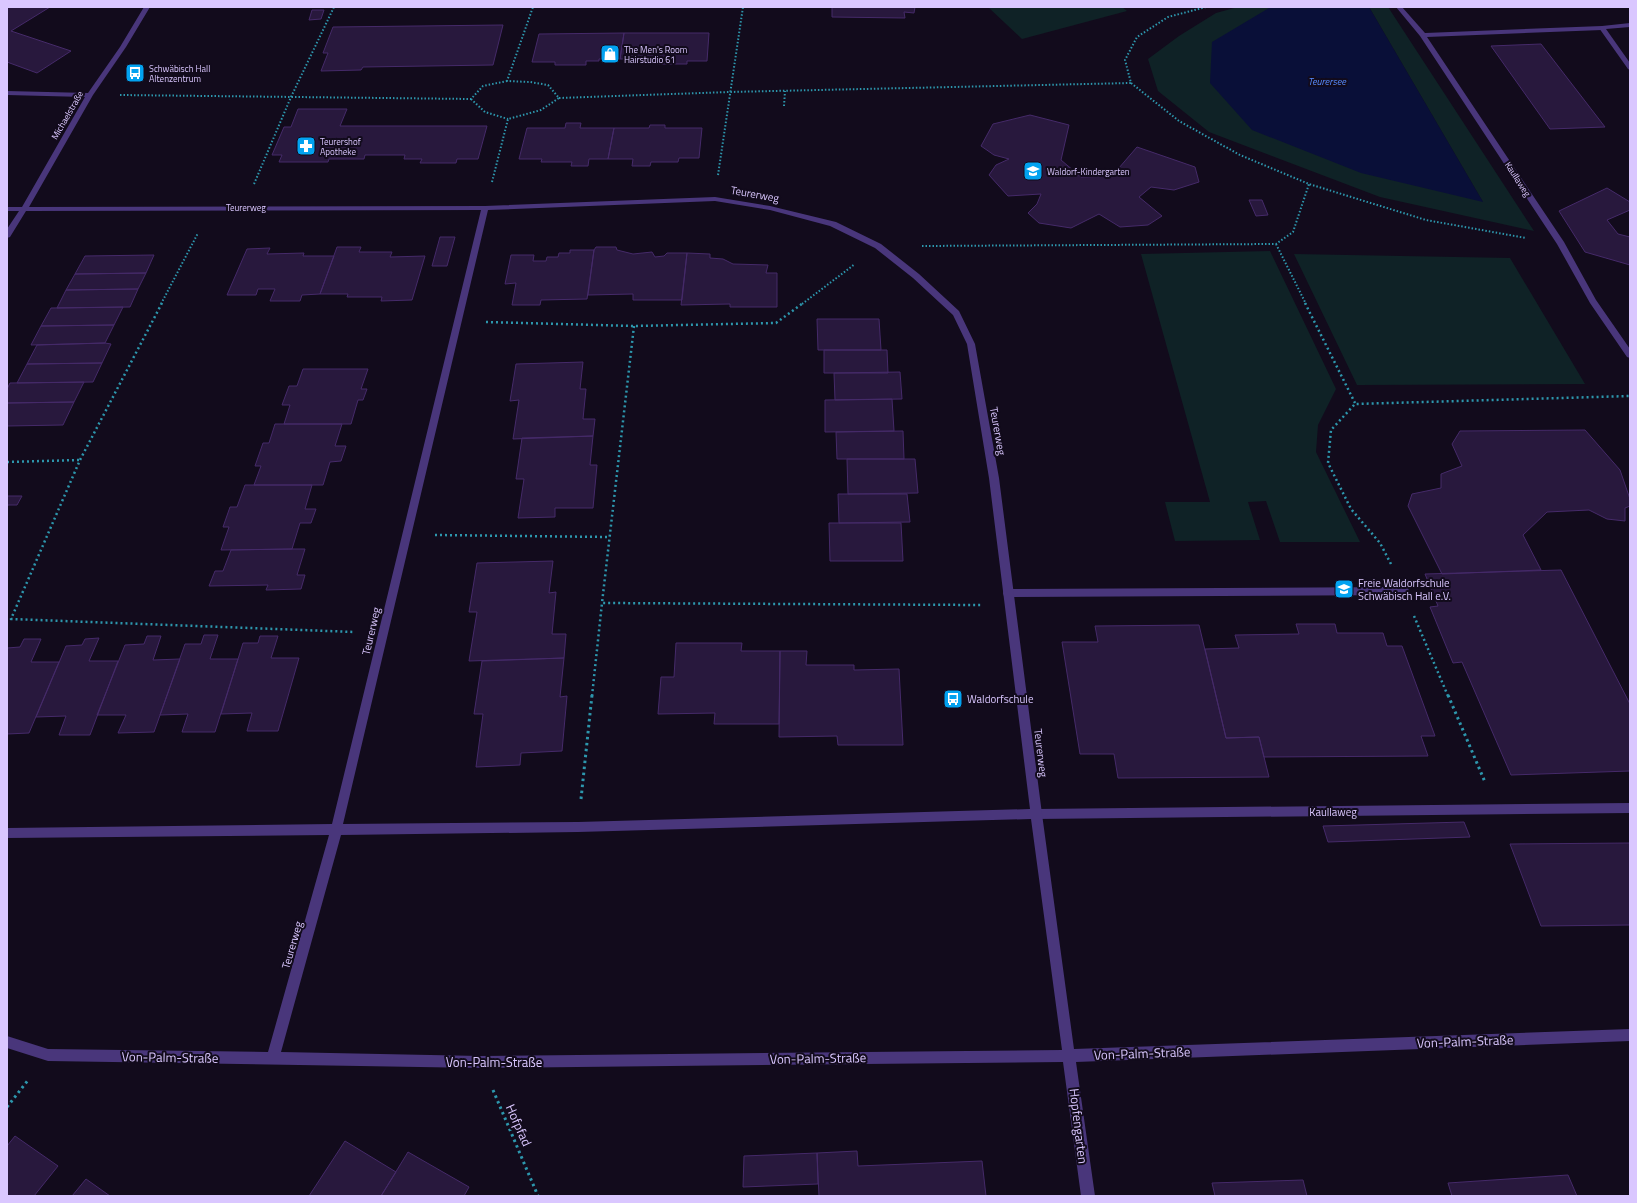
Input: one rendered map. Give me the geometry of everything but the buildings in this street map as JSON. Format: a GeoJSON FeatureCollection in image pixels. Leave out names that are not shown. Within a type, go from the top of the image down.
{"type":"FeatureCollection","features":[{"type":"Feature","properties":{"kind":"street","name":"Michaelstraße"},"geometry":{"type":"LineString","coordinates":[[7,235],[24,209],[90,95],[123,47],[146,7]]}},
{"type":"Feature","properties":{"kind":"street","name":"Kaullaweg"},"geometry":{"type":"LineString","coordinates":[[1399,7],[1423,35],[1561,244],[1593,301],[1630,355]]}},
{"type":"Feature","properties":{"kind":"street"},"geometry":{"type":"LineString","coordinates":[[1423,35],[1602,28],[1630,25]]}},
{"type":"Feature","properties":{"kind":"street"},"geometry":{"type":"LineString","coordinates":[[1602,28],[1630,68]]}},
{"type":"Feature","properties":{"kind":"street"},"geometry":{"type":"LineString","coordinates":[[7,93],[90,95]]}},
{"type":"Feature","properties":{"kind":"street","name":"Teurerweg"},"geometry":{"type":"LineString","coordinates":[[7,209],[211,207],[485,208],[715,199],[770,208],[833,224],[878,246],[916,276],[956,313],[970,344],[994,478],[1036,814],[1070,1056]]}},
{"type":"Feature","properties":{"kind":"street","name":"Teurerweg"},"geometry":{"type":"LineString","coordinates":[[273,1058],[336,831],[485,208]]}},
{"type":"Feature","properties":{"kind":"street"},"geometry":{"type":"LineString","coordinates":[[1008,593],[1404,591]]}},
{"type":"Feature","properties":{"kind":"street","name":"Kaullaweg"},"geometry":{"type":"LineString","coordinates":[[1036,814],[1630,808]]}},
{"type":"Feature","properties":{"kind":"street"},"geometry":{"type":"LineString","coordinates":[[7,833],[336,831],[578,827],[1036,814]]}},
{"type":"Feature","properties":{"kind":"street","name":"Von-Palm-Straße"},"geometry":{"type":"LineString","coordinates":[[7,1042],[48,1055],[480,1062],[1070,1056],[1630,1035]]}},
{"type":"Feature","properties":{"kind":"street","name":"Hopfengarten"},"geometry":{"type":"LineString","coordinates":[[1070,1056],[1088,1196]]}},
{"type":"Feature","properties":{"kind":"path"},"geometry":{"type":"LineString","coordinates":[[247,207],[254,183],[291,97],[334,7]]}},
{"type":"Feature","properties":{"kind":"path"},"geometry":{"type":"LineString","coordinates":[[507,81],[534,7]]}},
{"type":"Feature","properties":{"kind":"path"},"geometry":{"type":"LineString","coordinates":[[715,199],[729,92],[743,7]]}},
{"type":"Feature","properties":{"kind":"path"},"geometry":{"type":"LineString","coordinates":[[1206,7],[1168,17],[1137,37],[1125,60],[1131,83],[1186,125],[1240,155],[1309,184],[1426,220],[1561,244]]}},
{"type":"Feature","properties":{"kind":"path"},"geometry":{"type":"LineString","coordinates":[[471,100],[483,86],[507,81],[530,82],[548,85],[559,98]]}},
{"type":"Feature","properties":{"kind":"path"},"geometry":{"type":"LineString","coordinates":[[90,95],[471,100],[485,112],[508,119],[529,115],[549,108],[559,98],[729,92],[1131,83]]}},
{"type":"Feature","properties":{"kind":"path"},"geometry":{"type":"LineString","coordinates":[[784,106],[785,91]]}},
{"type":"Feature","properties":{"kind":"path"},"geometry":{"type":"LineString","coordinates":[[485,208],[508,119]]}},
{"type":"Feature","properties":{"kind":"path"},"geometry":{"type":"LineString","coordinates":[[458,321],[634,326],[776,323],[878,246],[1016,244],[1276,244],[1293,232],[1309,184]]}},
{"type":"Feature","properties":{"kind":"path"},"geometry":{"type":"LineString","coordinates":[[211,207],[80,460],[11,619],[383,633]]}},
{"type":"Feature","properties":{"kind":"path"},"geometry":{"type":"LineString","coordinates":[[1276,244],[1355,404]]}},
{"type":"Feature","properties":{"kind":"path"},"geometry":{"type":"LineString","coordinates":[[578,827],[609,537],[634,326]]}},
{"type":"Feature","properties":{"kind":"path"},"geometry":{"type":"LineString","coordinates":[[1497,810],[1404,591],[1380,543],[1351,509],[1328,464],[1331,430],[1355,404],[1630,396]]}},
{"type":"Feature","properties":{"kind":"path"},"geometry":{"type":"LineString","coordinates":[[7,462],[80,460]]}},
{"type":"Feature","properties":{"kind":"path"},"geometry":{"type":"LineString","coordinates":[[407,535],[609,537]]}},
{"type":"Feature","properties":{"kind":"path"},"geometry":{"type":"LineString","coordinates":[[602,603],[1010,606]]}},
{"type":"Feature","properties":{"kind":"path","name":"Hofpfad"},"geometry":{"type":"LineString","coordinates":[[480,1062],[535,1186],[538,1196]]}},
{"type":"Feature","properties":{"kind":"green space"},"geometry":{"type":"Polygon","coordinates":[[[988,7],[1122,7],[1127,11],[1022,39],[988,7]]]}},
{"type":"Feature","properties":{"kind":"green space"},"geometry":{"type":"Polygon","coordinates":[[[1238,7],[1273,7],[1269,8],[1483,202],[1369,7],[1388,7],[1534,231],[1380,197],[1209,132],[1158,91],[1148,59],[1179,36],[1216,13],[1238,7]]]}},
{"type":"Feature","properties":{"kind":"green space"},"geometry":{"type":"Polygon","coordinates":[[[1270,251],[1336,389],[1318,425],[1316,452],[1360,542],[1280,542],[1266,501],[1248,502],[1260,540],[1175,541],[1165,502],[1210,502],[1141,254],[1270,251]]]}},
{"type":"Feature","properties":{"kind":"green space"},"geometry":{"type":"Polygon","coordinates":[[[1294,254],[1510,258],[1585,384],[1357,385],[1294,254]]]}},
{"type":"Feature","properties":{"kind":"water","name":"Teurersee"},"geometry":{"type":"Polygon","coordinates":[[[1369,7],[1483,202],[1361,173],[1252,130],[1210,83],[1212,42],[1269,8],[1369,7]]]}},
{"type":"Feature","properties":{"kind":"place","name":"The Men's Room Hairstudio 61"},"geometry":{"type":"Point","coordinates":[610,54]}},
{"type":"Feature","properties":{"kind":"place","name":"Schwäbisch Hall Altenzentrum"},"geometry":{"type":"Point","coordinates":[135,73]}},
{"type":"Feature","properties":{"kind":"place","name":"Teurershof Apotheke"},"geometry":{"type":"Point","coordinates":[306,146]}},
{"type":"Feature","properties":{"kind":"place","name":"Waldorf-Kindergarten"},"geometry":{"type":"Point","coordinates":[1033,171]}},
{"type":"Feature","properties":{"kind":"place","name":"Freie Waldorfschule Schwäbisch Hall e.V."},"geometry":{"type":"Point","coordinates":[1344,589]}},
{"type":"Feature","properties":{"kind":"place","name":"Waldorfschule"},"geometry":{"type":"Point","coordinates":[953,699]}}]}
